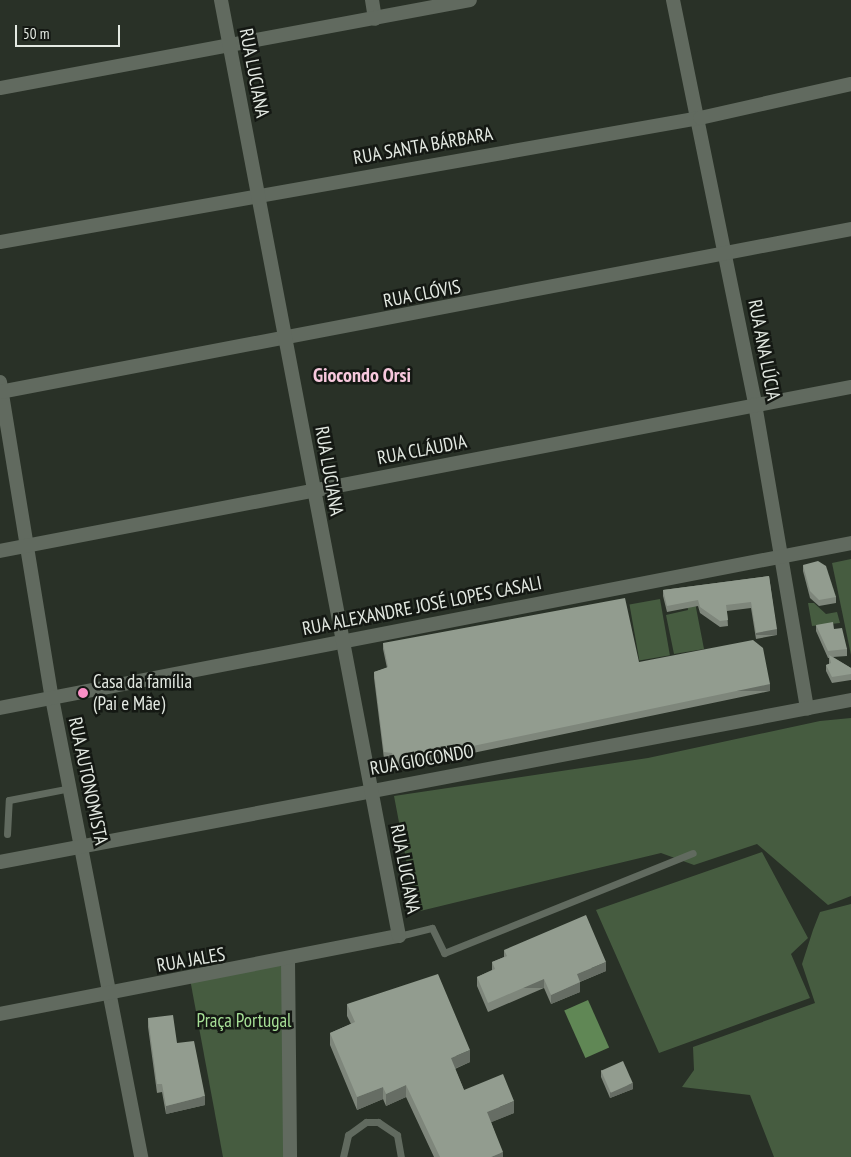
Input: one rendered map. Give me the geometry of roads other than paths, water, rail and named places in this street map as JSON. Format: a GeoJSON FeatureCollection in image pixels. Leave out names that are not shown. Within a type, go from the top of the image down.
{"type":"FeatureCollection","features":[{"type":"Feature","properties":{"kind":"street","name":"RUA LUCIANA"},"geometry":{"type":"LineString","coordinates":[[221,0],[371,788],[393,938]]}},
{"type":"Feature","properties":{"kind":"street"},"geometry":{"type":"LineString","coordinates":[[372,0],[375,19]]}},
{"type":"Feature","properties":{"kind":"street"},"geometry":{"type":"LineString","coordinates":[[0,88],[470,0]]}},
{"type":"Feature","properties":{"kind":"street","name":"RUA ANA LÚCIA"},"geometry":{"type":"LineString","coordinates":[[673,0],[700,118],[755,404],[807,709]]}},
{"type":"Feature","properties":{"kind":"street","name":"RUA SANTA BÁRBARA"},"geometry":{"type":"LineString","coordinates":[[0,242],[257,193],[700,118],[851,84]]}},
{"type":"Feature","properties":{"kind":"street","name":"RUA CLÓVIS"},"geometry":{"type":"LineString","coordinates":[[1,388],[286,340],[851,229]]}},
{"type":"Feature","properties":{"kind":"street","name":"RUA CLÁUDIA"},"geometry":{"type":"LineString","coordinates":[[0,551],[851,387]]}},
{"type":"Feature","properties":{"kind":"street","name":"RUA AUTONOMISTA"},"geometry":{"type":"LineString","coordinates":[[1,388],[25,546],[52,698],[111,992],[141,1157]]}},
{"type":"Feature","properties":{"kind":"street","name":"RUA ALEXANDRE JOSÉ LOPES CASALI"},"geometry":{"type":"LineString","coordinates":[[0,708],[780,555],[851,543]]}},
{"type":"Feature","properties":{"kind":"street","name":"RUA GIOCONDO"},"geometry":{"type":"LineString","coordinates":[[0,862],[371,788],[851,700]]}},
{"type":"Feature","properties":{"kind":"street","name":"RUA JALES"},"geometry":{"type":"LineString","coordinates":[[0,1014],[288,960],[393,938]]}},
{"type":"Feature","properties":{"kind":"street"},"geometry":{"type":"LineString","coordinates":[[288,960],[290,1157]]}},
{"type":"Feature","properties":{"kind":"lane"},"geometry":{"type":"LineString","coordinates":[[7,834],[9,800],[70,788]]}},
{"type":"Feature","properties":{"kind":"lane"},"geometry":{"type":"LineString","coordinates":[[393,938],[432,928],[444,953],[693,852]]}},
{"type":"Feature","properties":{"kind":"lane"},"geometry":{"type":"LineString","coordinates":[[343,1157],[348,1135],[356,1127],[378,1122],[397,1135],[402,1157]]}},
{"type":"Feature","properties":{"kind":"place","name":"Casa da família (Pai e Mãe)"},"geometry":{"type":"Point","coordinates":[83,693]}},
{"type":"Feature","properties":{"kind":"district","name":"Giocondo Orsi"},"geometry":{"type":"Point","coordinates":[362,375]}},
{"type":"Feature","properties":{"kind":"park label","name":"Praça Portugal"},"geometry":{"type":"Point","coordinates":[244,1021]}}]}
